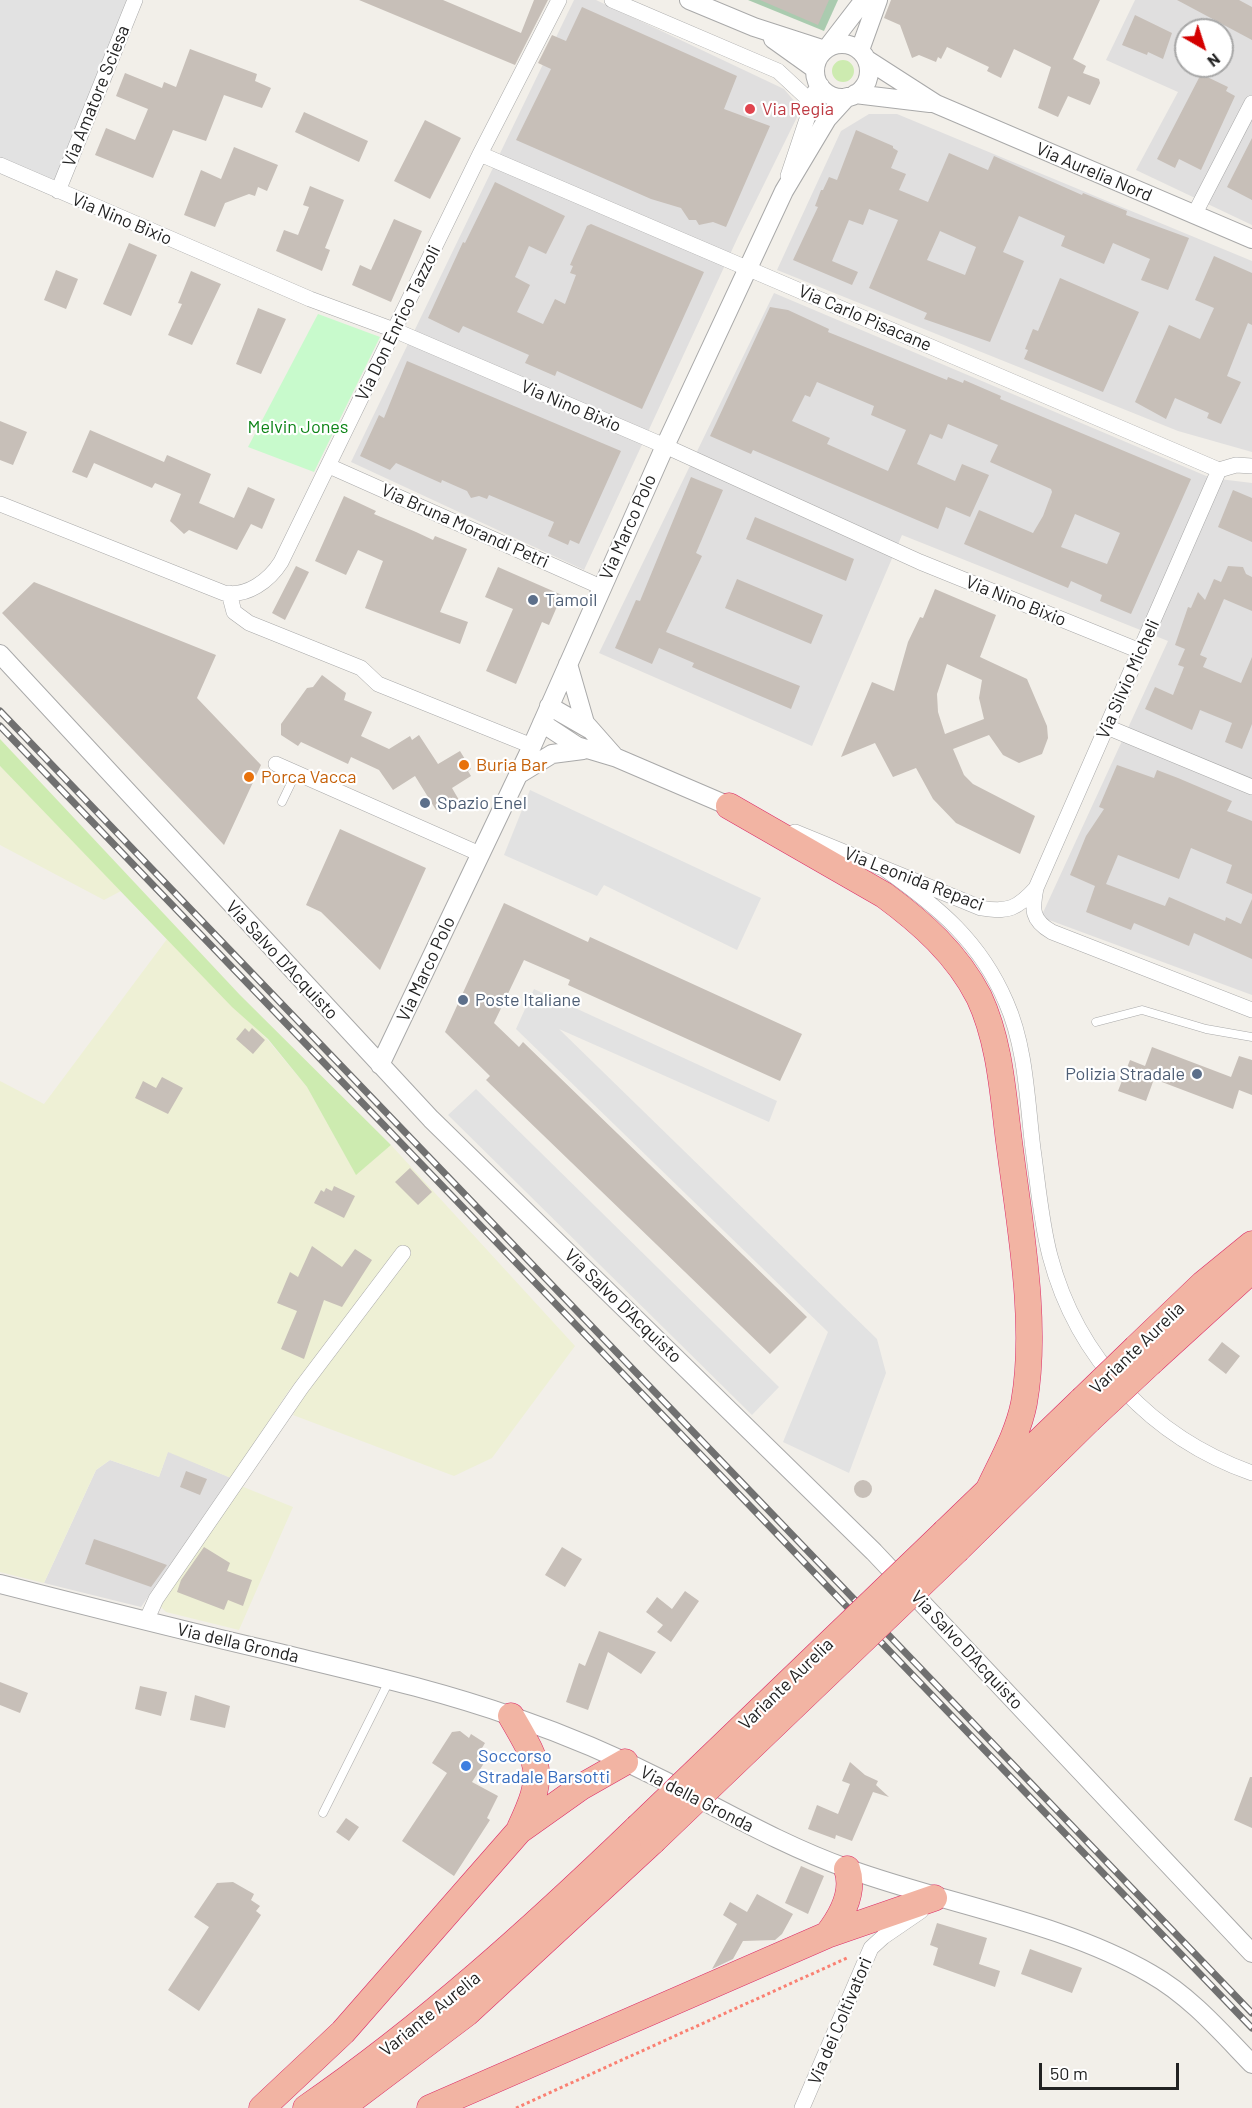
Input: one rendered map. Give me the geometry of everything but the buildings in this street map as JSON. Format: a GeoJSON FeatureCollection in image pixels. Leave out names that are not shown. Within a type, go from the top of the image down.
{"type":"FeatureCollection","features":[{"type":"Feature","properties":{"kind":"highway"},"geometry":{"type":"LineString","coordinates":[[729,806],[884,895],[912,916],[959,965],[982,1006],[992,1034],[1003,1088],[1020,1227],[1029,1341],[1023,1405],[1006,1453],[988,1491]]}},
{"type":"Feature","properties":{"kind":"highway","name":"Variante Aurelia"},"geometry":{"type":"LineString","coordinates":[[341,2108],[467,2013],[645,1834],[1143,1355],[1218,1270],[1252,1244]]}},
{"type":"Feature","properties":{"kind":"highway","name":"Variante Aurelia"},"geometry":{"type":"LineString","coordinates":[[1143,1355],[1252,1270]]}},
{"type":"Feature","properties":{"kind":"highway","name":"Variante Aurelia"},"geometry":{"type":"LineString","coordinates":[[952,1540],[988,1491],[1086,1410]]}},
{"type":"Feature","properties":{"kind":"highway"},"geometry":{"type":"LineString","coordinates":[[511,1716],[530,1749],[538,1770],[535,1795],[519,1831]]}},
{"type":"Feature","properties":{"kind":"highway"},"geometry":{"type":"LineString","coordinates":[[262,2108],[343,2032],[519,1831],[581,1787],[625,1762]]}},
{"type":"Feature","properties":{"kind":"highway","name":"Variante Aurelia"},"geometry":{"type":"LineString","coordinates":[[306,2108],[405,2037],[645,1834]]}},
{"type":"Feature","properties":{"kind":"highway"},"geometry":{"type":"LineString","coordinates":[[827,1935],[839,1918],[849,1891],[847,1869]]}},
{"type":"Feature","properties":{"kind":"highway"},"geometry":{"type":"LineString","coordinates":[[430,2108],[827,1935],[939,1899]]}},
{"type":"Feature","properties":{"kind":"street","name":"Via Amatore Sciesa"},"geometry":{"type":"LineString","coordinates":[[58,191],[135,0]]}},
{"type":"Feature","properties":{"kind":"street","name":"Via Don Enrico Tazzoli"},"geometry":{"type":"LineString","coordinates":[[229,594],[256,586],[276,570],[480,154],[559,0]]}},
{"type":"Feature","properties":{"kind":"street"},"geometry":{"type":"LineString","coordinates":[[612,0],[774,69],[798,88],[809,104]]}},
{"type":"Feature","properties":{"kind":"street"},"geometry":{"type":"LineString","coordinates":[[689,0],[754,27],[826,49],[848,44],[863,55]]}},
{"type":"Feature","properties":{"kind":"street"},"geometry":{"type":"LineString","coordinates":[[784,191],[808,118],[809,104],[818,78],[817,62],[864,0]]}},
{"type":"Feature","properties":{"kind":"street"},"geometry":{"type":"LineString","coordinates":[[754,27],[818,78],[830,94],[851,96],[864,87],[868,76],[863,55],[878,0]]}},
{"type":"Feature","properties":{"kind":"street","name":"Via Aurelia Nord"},"geometry":{"type":"LineString","coordinates":[[863,55],[936,104],[1252,238]]}},
{"type":"Feature","properties":{"kind":"street","name":"Via Aurelia Nord"},"geometry":{"type":"LineString","coordinates":[[851,96],[936,104]]}},
{"type":"Feature","properties":{"kind":"street","name":"Via Marco Polo"},"geometry":{"type":"LineString","coordinates":[[380,1065],[532,746],[665,446],[784,191],[823,126],[851,96]]}},
{"type":"Feature","properties":{"kind":"street"},"geometry":{"type":"LineString","coordinates":[[1194,215],[1252,103]]}},
{"type":"Feature","properties":{"kind":"street","name":"Via Carlo Pisacane"},"geometry":{"type":"LineString","coordinates":[[480,154],[749,267],[1219,470]]}},
{"type":"Feature","properties":{"kind":"street","name":"Via Nino Bixio"},"geometry":{"type":"LineString","coordinates":[[0,165],[310,299],[394,330],[665,446],[920,562],[1140,651]]}},
{"type":"Feature","properties":{"kind":"street"},"geometry":{"type":"LineString","coordinates":[[1219,470],[1236,465],[1252,465]]}},
{"type":"Feature","properties":{"kind":"street","name":"Via Bruna Morandi Petri"},"geometry":{"type":"LineString","coordinates":[[329,466],[601,587]]}},
{"type":"Feature","properties":{"kind":"street","name":"Via Silvio Micheli"},"geometry":{"type":"LineString","coordinates":[[1036,888],[1219,470]]}},
{"type":"Feature","properties":{"kind":"street"},"geometry":{"type":"LineString","coordinates":[[0,504],[193,582],[229,594],[234,612],[249,623],[361,668],[378,684],[532,746]]}},
{"type":"Feature","properties":{"kind":"street","name":"Via Salvo D'Acquisto"},"geometry":{"type":"LineString","coordinates":[[0,654],[440,1128],[874,1552],[1252,1953]]}},
{"type":"Feature","properties":{"kind":"street"},"geometry":{"type":"LineString","coordinates":[[568,664],[575,695],[589,729],[617,758]]}},
{"type":"Feature","properties":{"kind":"street"},"geometry":{"type":"LineString","coordinates":[[546,715],[589,729]]}},
{"type":"Feature","properties":{"kind":"street","name":"Via Leonida Repaci"},"geometry":{"type":"LineString","coordinates":[[546,715],[562,738],[588,750],[617,758],[968,904],[987,909],[1008,909],[1018,906],[1036,888]]}},
{"type":"Feature","properties":{"kind":"street"},"geometry":{"type":"LineString","coordinates":[[1107,727],[1252,787]]}},
{"type":"Feature","properties":{"kind":"street"},"geometry":{"type":"LineString","coordinates":[[516,779],[532,764],[548,755],[564,751],[588,750]]}},
{"type":"Feature","properties":{"kind":"street"},"geometry":{"type":"LineString","coordinates":[[276,764],[480,854]]}},
{"type":"Feature","properties":{"kind":"street"},"geometry":{"type":"LineString","coordinates":[[886,870],[951,920],[984,961],[1008,1005],[1022,1058],[1050,1256],[1069,1309],[1092,1353],[1132,1400],[1163,1426],[1189,1444],[1252,1473]]}},
{"type":"Feature","properties":{"kind":"street"},"geometry":{"type":"LineString","coordinates":[[1036,888],[1034,917],[1052,932],[1252,1010]]}},
{"type":"Feature","properties":{"kind":"street"},"geometry":{"type":"LineString","coordinates":[[146,1621],[156,1599],[301,1388],[403,1254]]}},
{"type":"Feature","properties":{"kind":"street","name":"Via della Gronda"},"geometry":{"type":"LineString","coordinates":[[0,1584],[390,1680],[511,1716],[582,1742],[785,1843],[847,1869],[939,1899],[1038,1927],[1128,1961],[1153,1974],[1190,2002],[1252,2064]]}},
{"type":"Feature","properties":{"kind":"street","name":"Via dei Coltivatori"},"geometry":{"type":"LineString","coordinates":[[802,2108],[871,1948],[901,1924],[939,1899]]}},
{"type":"Feature","properties":{"kind":"lane"},"geometry":{"type":"LineString","coordinates":[[282,802],[296,773]]}},
{"type":"Feature","properties":{"kind":"lane"},"geometry":{"type":"LineString","coordinates":[[1096,1022],[1142,1010],[1206,1029],[1252,1037]]}},
{"type":"Feature","properties":{"kind":"lane"},"geometry":{"type":"LineString","coordinates":[[323,1814],[390,1680]]}},
{"type":"Feature","properties":{"kind":"path"},"geometry":{"type":"LineString","coordinates":[[516,2108],[871,1948]]}},
{"type":"Feature","properties":{"kind":"shaded area"},"geometry":{"type":"Polygon","coordinates":[[[0,0],[132,0],[53,196],[0,173],[0,0]]]}},
{"type":"Feature","properties":{"kind":"shaded area"},"geometry":{"type":"Polygon","coordinates":[[[574,0],[596,0],[784,89],[801,109],[738,237],[584,570],[351,462],[574,0]]]}},
{"type":"Feature","properties":{"kind":"shaded area"},"geometry":{"type":"Polygon","coordinates":[[[1135,0],[1252,0],[1252,225],[1136,170],[1178,92],[1106,60],[1135,0]]]}},
{"type":"Feature","properties":{"kind":"shaded area"},"geometry":{"type":"Polygon","coordinates":[[[869,114],[897,114],[1252,261],[1252,452],[1178,431],[777,270],[841,131],[869,114]]]}},
{"type":"Feature","properties":{"kind":"shaded area"},"geometry":{"type":"Polygon","coordinates":[[[774,293],[1211,478],[1252,483],[1252,995],[1041,917],[1168,641],[902,535],[812,746],[599,653],[774,293]]]}},
{"type":"Feature","properties":{"kind":"shaded area"},"geometry":{"type":"Polygon","coordinates":[[[530,790],[761,898],[737,950],[604,885],[597,896],[504,855],[530,790]]]}},
{"type":"Feature","properties":{"kind":"shaded area"},"geometry":{"type":"Polygon","coordinates":[[[534,989],[777,1101],[769,1122],[559,1029],[877,1339],[886,1373],[849,1473],[783,1442],[828,1332],[516,1029],[534,989]]]}},
{"type":"Feature","properties":{"kind":"shaded area"},"geometry":{"type":"Polygon","coordinates":[[[476,1089],[779,1387],[752,1415],[448,1115],[476,1089]]]}},
{"type":"Feature","properties":{"kind":"shaded area"},"geometry":{"type":"Polygon","coordinates":[[[168,1451],[231,1478],[141,1607],[44,1583],[96,1470],[110,1460],[159,1477],[168,1451]]]}},
{"type":"Feature","properties":{"kind":"green space"},"geometry":{"type":"Polygon","coordinates":[[[748,0],[838,0],[824,31],[748,0]]]}},
{"type":"Feature","properties":{"kind":"green space"},"geometry":{"type":"Polygon","coordinates":[[[843,60],[851,63],[854,71],[851,79],[843,82],[835,79],[832,71],[835,63],[843,60]]]}},
{"type":"Feature","properties":{"kind":"green space","name":"Melvin Jones"},"geometry":{"type":"Polygon","coordinates":[[[318,314],[380,337],[314,472],[248,447],[318,314]]]}},
{"type":"Feature","properties":{"kind":"green space"},"geometry":{"type":"Polygon","coordinates":[[[0,739],[240,995],[391,1145],[356,1175],[307,1087],[268,1039],[232,1007],[0,766],[0,739]]]}},
{"type":"Feature","properties":{"kind":"green space"},"geometry":{"type":"Polygon","coordinates":[[[0,766],[121,891],[104,900],[0,845],[0,766]]]}},
{"type":"Feature","properties":{"kind":"green space"},"geometry":{"type":"Polygon","coordinates":[[[167,939],[267,1039],[307,1087],[356,1174],[391,1145],[575,1346],[492,1458],[454,1476],[293,1415],[298,1405],[290,1389],[231,1478],[168,1452],[159,1477],[110,1460],[96,1470],[44,1583],[0,1572],[0,1081],[44,1104],[167,939]]]}},
{"type":"Feature","properties":{"kind":"green space"},"geometry":{"type":"Polygon","coordinates":[[[241,1486],[293,1507],[239,1630],[166,1612],[160,1606],[241,1486]]]}},
{"type":"Feature","properties":{"kind":"railway"},"geometry":{"type":"LineString","coordinates":[[0,711],[1252,2013]]}},
{"type":"Feature","properties":{"kind":"railway"},"geometry":{"type":"LineString","coordinates":[[0,726],[1252,2028]]}},
{"type":"Feature","properties":{"kind":"place","name":"Via Regia"},"geometry":{"type":"Point","coordinates":[750,109]}},
{"type":"Feature","properties":{"kind":"place","name":"Tamoil"},"geometry":{"type":"Point","coordinates":[533,600]}},
{"type":"Feature","properties":{"kind":"place","name":"Buria Bar"},"geometry":{"type":"Point","coordinates":[464,765]}},
{"type":"Feature","properties":{"kind":"place","name":"Porca Vacca"},"geometry":{"type":"Point","coordinates":[249,777]}},
{"type":"Feature","properties":{"kind":"place","name":"Spazio Enel"},"geometry":{"type":"Point","coordinates":[425,803]}},
{"type":"Feature","properties":{"kind":"place","name":"Poste Italiane"},"geometry":{"type":"Point","coordinates":[463,1000]}},
{"type":"Feature","properties":{"kind":"place","name":"Polizia Stradale"},"geometry":{"type":"Point","coordinates":[1197,1074]}},
{"type":"Feature","properties":{"kind":"place","name":"Soccorso Stradale Barsotti"},"geometry":{"type":"Point","coordinates":[466,1766]}}]}
